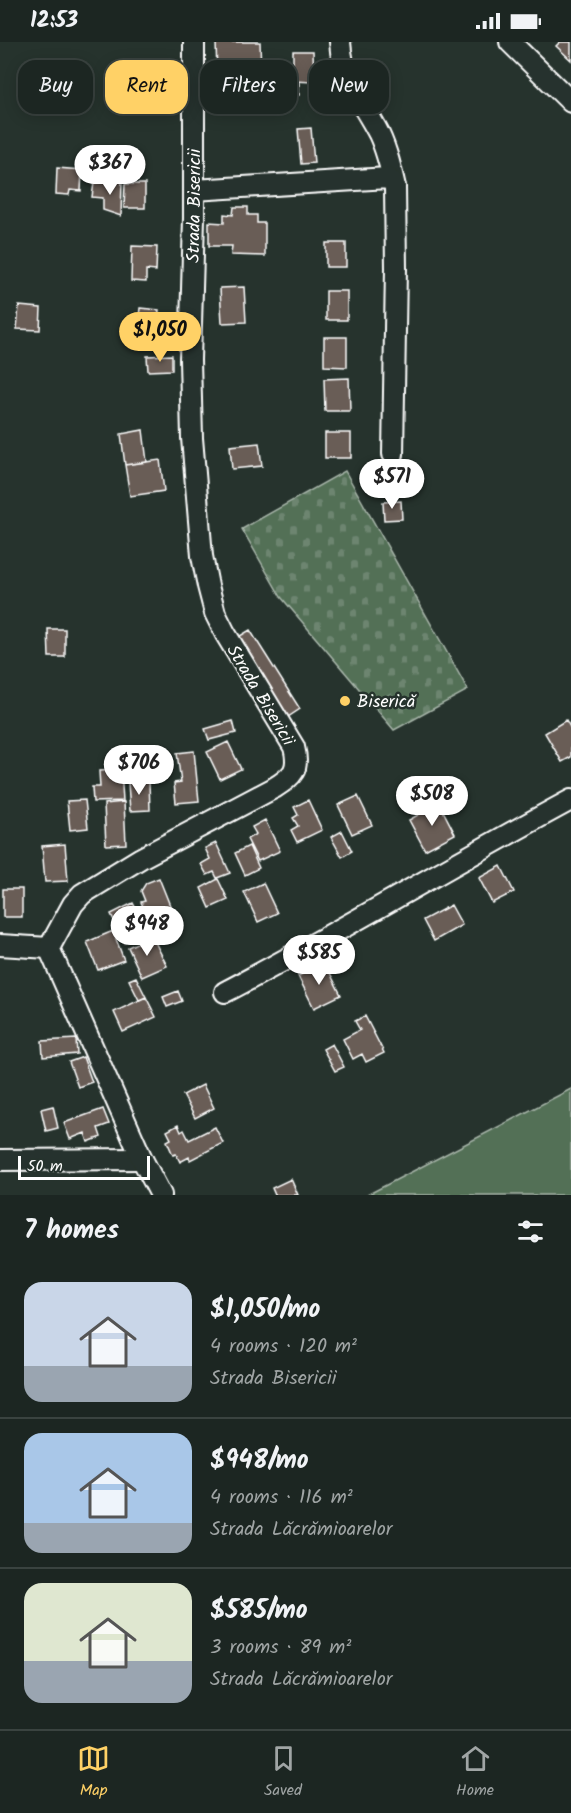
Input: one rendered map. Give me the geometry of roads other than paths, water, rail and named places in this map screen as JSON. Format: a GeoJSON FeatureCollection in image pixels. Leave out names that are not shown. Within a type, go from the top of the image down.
{"type":"FeatureCollection","features":[{"type":"Feature","properties":{"kind":"street","name":"Strada Bisericii"},"geometry":{"type":"LineString","coordinates":[[50,948],[73,904],[82,894],[141,858],[274,788],[285,781],[296,768],[297,758],[294,747],[215,613],[208,586],[198,518],[190,396],[194,42]]}},
{"type":"Feature","properties":{"kind":"street"},"geometry":{"type":"LineString","coordinates":[[339,42],[341,61],[350,87],[379,134],[387,153],[395,187],[393,454]]}},
{"type":"Feature","properties":{"kind":"street"},"geometry":{"type":"LineString","coordinates":[[510,42],[571,102]]}},
{"type":"Feature","properties":{"kind":"street"},"geometry":{"type":"LineString","coordinates":[[194,190],[388,178],[395,187]]}},
{"type":"Feature","properties":{"kind":"street"},"geometry":{"type":"LineString","coordinates":[[225,992],[571,800]]}},
{"type":"Feature","properties":{"kind":"street"},"geometry":{"type":"LineString","coordinates":[[0,945],[50,948],[142,1159],[161,1195]]}},
{"type":"Feature","properties":{"kind":"street"},"geometry":{"type":"LineString","coordinates":[[0,1160],[142,1159]]}},
{"type":"Feature","properties":{"kind":"place","name":"Biserică"},"geometry":{"type":"Point","coordinates":[345,701]}}]}
